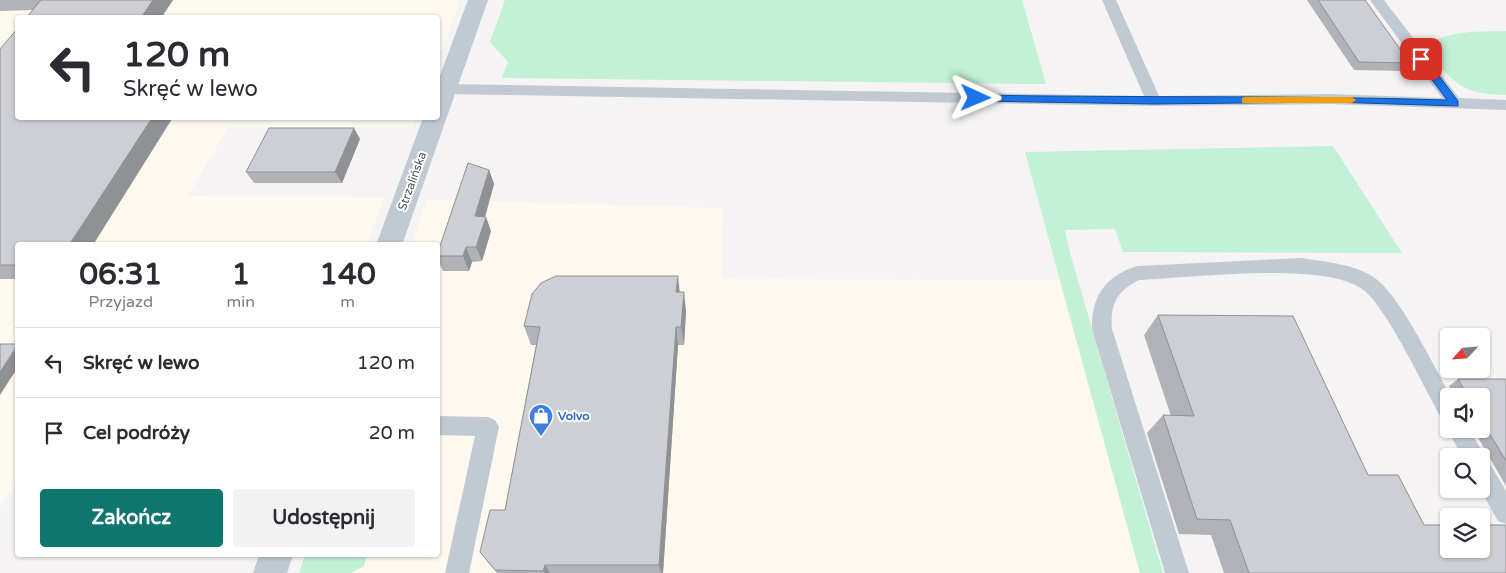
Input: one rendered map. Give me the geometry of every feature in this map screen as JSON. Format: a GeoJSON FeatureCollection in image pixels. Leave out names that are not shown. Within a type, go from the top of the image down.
{"type":"FeatureCollection","features":[{"type":"Feature","properties":{"kind":"street"},"geometry":{"type":"LineString","coordinates":[[440,106],[478,0]]}},
{"type":"Feature","properties":{"kind":"street","name":"Strzalińska"},"geometry":{"type":"LineString","coordinates":[[390,242],[434,120]]}},
{"type":"Feature","properties":{"kind":"street"},"geometry":{"type":"LineString","coordinates":[[270,573],[275,557]]}},
{"type":"Feature","properties":{"kind":"lane"},"geometry":{"type":"LineString","coordinates":[[1109,0],[1154,101]]}},
{"type":"Feature","properties":{"kind":"lane"},"geometry":{"type":"LineString","coordinates":[[1377,0],[1454,104]]}},
{"type":"Feature","properties":{"kind":"lane"},"geometry":{"type":"LineString","coordinates":[[446,89],[1154,101],[1330,99],[1506,105]]}},
{"type":"Feature","properties":{"kind":"lane"},"geometry":{"type":"LineString","coordinates":[[1177,573],[1102,329],[1101,315],[1104,301],[1110,289],[1120,280],[1137,273],[1302,265],[1357,277],[1370,284],[1388,305],[1440,396]]}},
{"type":"Feature","properties":{"kind":"lane"},"geometry":{"type":"LineString","coordinates":[[440,426],[488,426],[457,573]]}},
{"type":"Feature","properties":{"kind":"lane"},"geometry":{"type":"LineString","coordinates":[[1490,485],[1506,513]]}},
{"type":"Feature","properties":{"kind":"shaded area"},"geometry":{"type":"Polygon","coordinates":[[[0,0],[460,0],[440,55],[440,15],[15,15],[15,120],[415,120],[412,127],[228,127],[188,196],[385,197],[367,242],[15,242],[15,482],[0,508],[0,0]]]}},
{"type":"Feature","properties":{"kind":"shaded area"},"geometry":{"type":"Polygon","coordinates":[[[427,200],[723,208],[721,279],[1059,280],[1140,573],[299,573],[304,557],[440,557],[440,242],[413,242],[427,200]]]}},
{"type":"Feature","properties":{"kind":"green space"},"geometry":{"type":"Polygon","coordinates":[[[505,0],[1022,0],[1046,84],[502,78],[508,62],[490,42],[505,0]]]}},
{"type":"Feature","properties":{"kind":"green space"},"geometry":{"type":"Polygon","coordinates":[[[1506,31],[1506,95],[1478,92],[1459,84],[1444,70],[1427,49],[1440,38],[1451,35],[1506,31]]]}},
{"type":"Feature","properties":{"kind":"green space"},"geometry":{"type":"Polygon","coordinates":[[[1333,146],[1402,253],[1123,252],[1115,229],[1065,230],[1070,253],[1163,573],[1140,573],[1025,152],[1333,146]]]}},
{"type":"Feature","properties":{"kind":"green space"},"geometry":{"type":"Polygon","coordinates":[[[304,557],[366,557],[364,566],[351,573],[299,573],[304,557]]]}},
{"type":"Feature","properties":{"kind":"building"},"geometry":{"type":"Polygon","coordinates":[[[41,0],[153,0],[143,15],[28,15],[41,0]]]}},
{"type":"Feature","properties":{"kind":"building"},"geometry":{"type":"Polygon","coordinates":[[[1318,0],[1365,0],[1410,63],[1359,62],[1318,0]]]}},
{"type":"Feature","properties":{"kind":"building"},"geometry":{"type":"Polygon","coordinates":[[[15,32],[15,120],[151,120],[71,242],[15,242],[15,265],[0,265],[0,49],[15,32]]]}},
{"type":"Feature","properties":{"kind":"building"},"geometry":{"type":"Polygon","coordinates":[[[269,128],[354,128],[335,172],[246,172],[269,128]]]}},
{"type":"Feature","properties":{"kind":"building"},"geometry":{"type":"Polygon","coordinates":[[[468,163],[489,170],[475,216],[486,217],[476,247],[466,247],[463,256],[440,256],[440,246],[468,163]]]}},
{"type":"Feature","properties":{"kind":"building"},"geometry":{"type":"Polygon","coordinates":[[[556,276],[678,276],[676,292],[684,292],[681,327],[676,327],[659,565],[545,565],[543,571],[495,570],[480,552],[490,510],[505,510],[540,327],[524,326],[532,294],[541,283],[556,276]]]}},
{"type":"Feature","properties":{"kind":"building"},"geometry":{"type":"Polygon","coordinates":[[[1158,315],[1293,316],[1368,475],[1398,475],[1424,525],[1440,525],[1440,558],[1490,558],[1490,525],[1506,525],[1506,573],[1249,573],[1230,520],[1197,519],[1163,415],[1194,416],[1158,315]]]}},
{"type":"Feature","properties":{"kind":"building"},"geometry":{"type":"Polygon","coordinates":[[[0,344],[15,344],[15,349],[0,372],[0,344]]]}},
{"type":"Feature","properties":{"kind":"building"},"geometry":{"type":"Polygon","coordinates":[[[1458,379],[1506,379],[1506,461],[1490,434],[1490,388],[1463,388],[1458,379]]]}},
{"type":"Feature","properties":{"kind":"slow traffic"},"geometry":{"type":"LineString","coordinates":[[1245,100],[1352,100]]}},
{"type":"Feature","properties":{"kind":"place","name":"Volvo"},"geometry":{"type":"Point","coordinates":[541,437]}},
{"type":"Feature","properties":{"kind":"route"},"geometry":{"type":"LineString","coordinates":[[976,98],[1154,101],[1330,99],[1454,104],[1421,59]]}}]}
